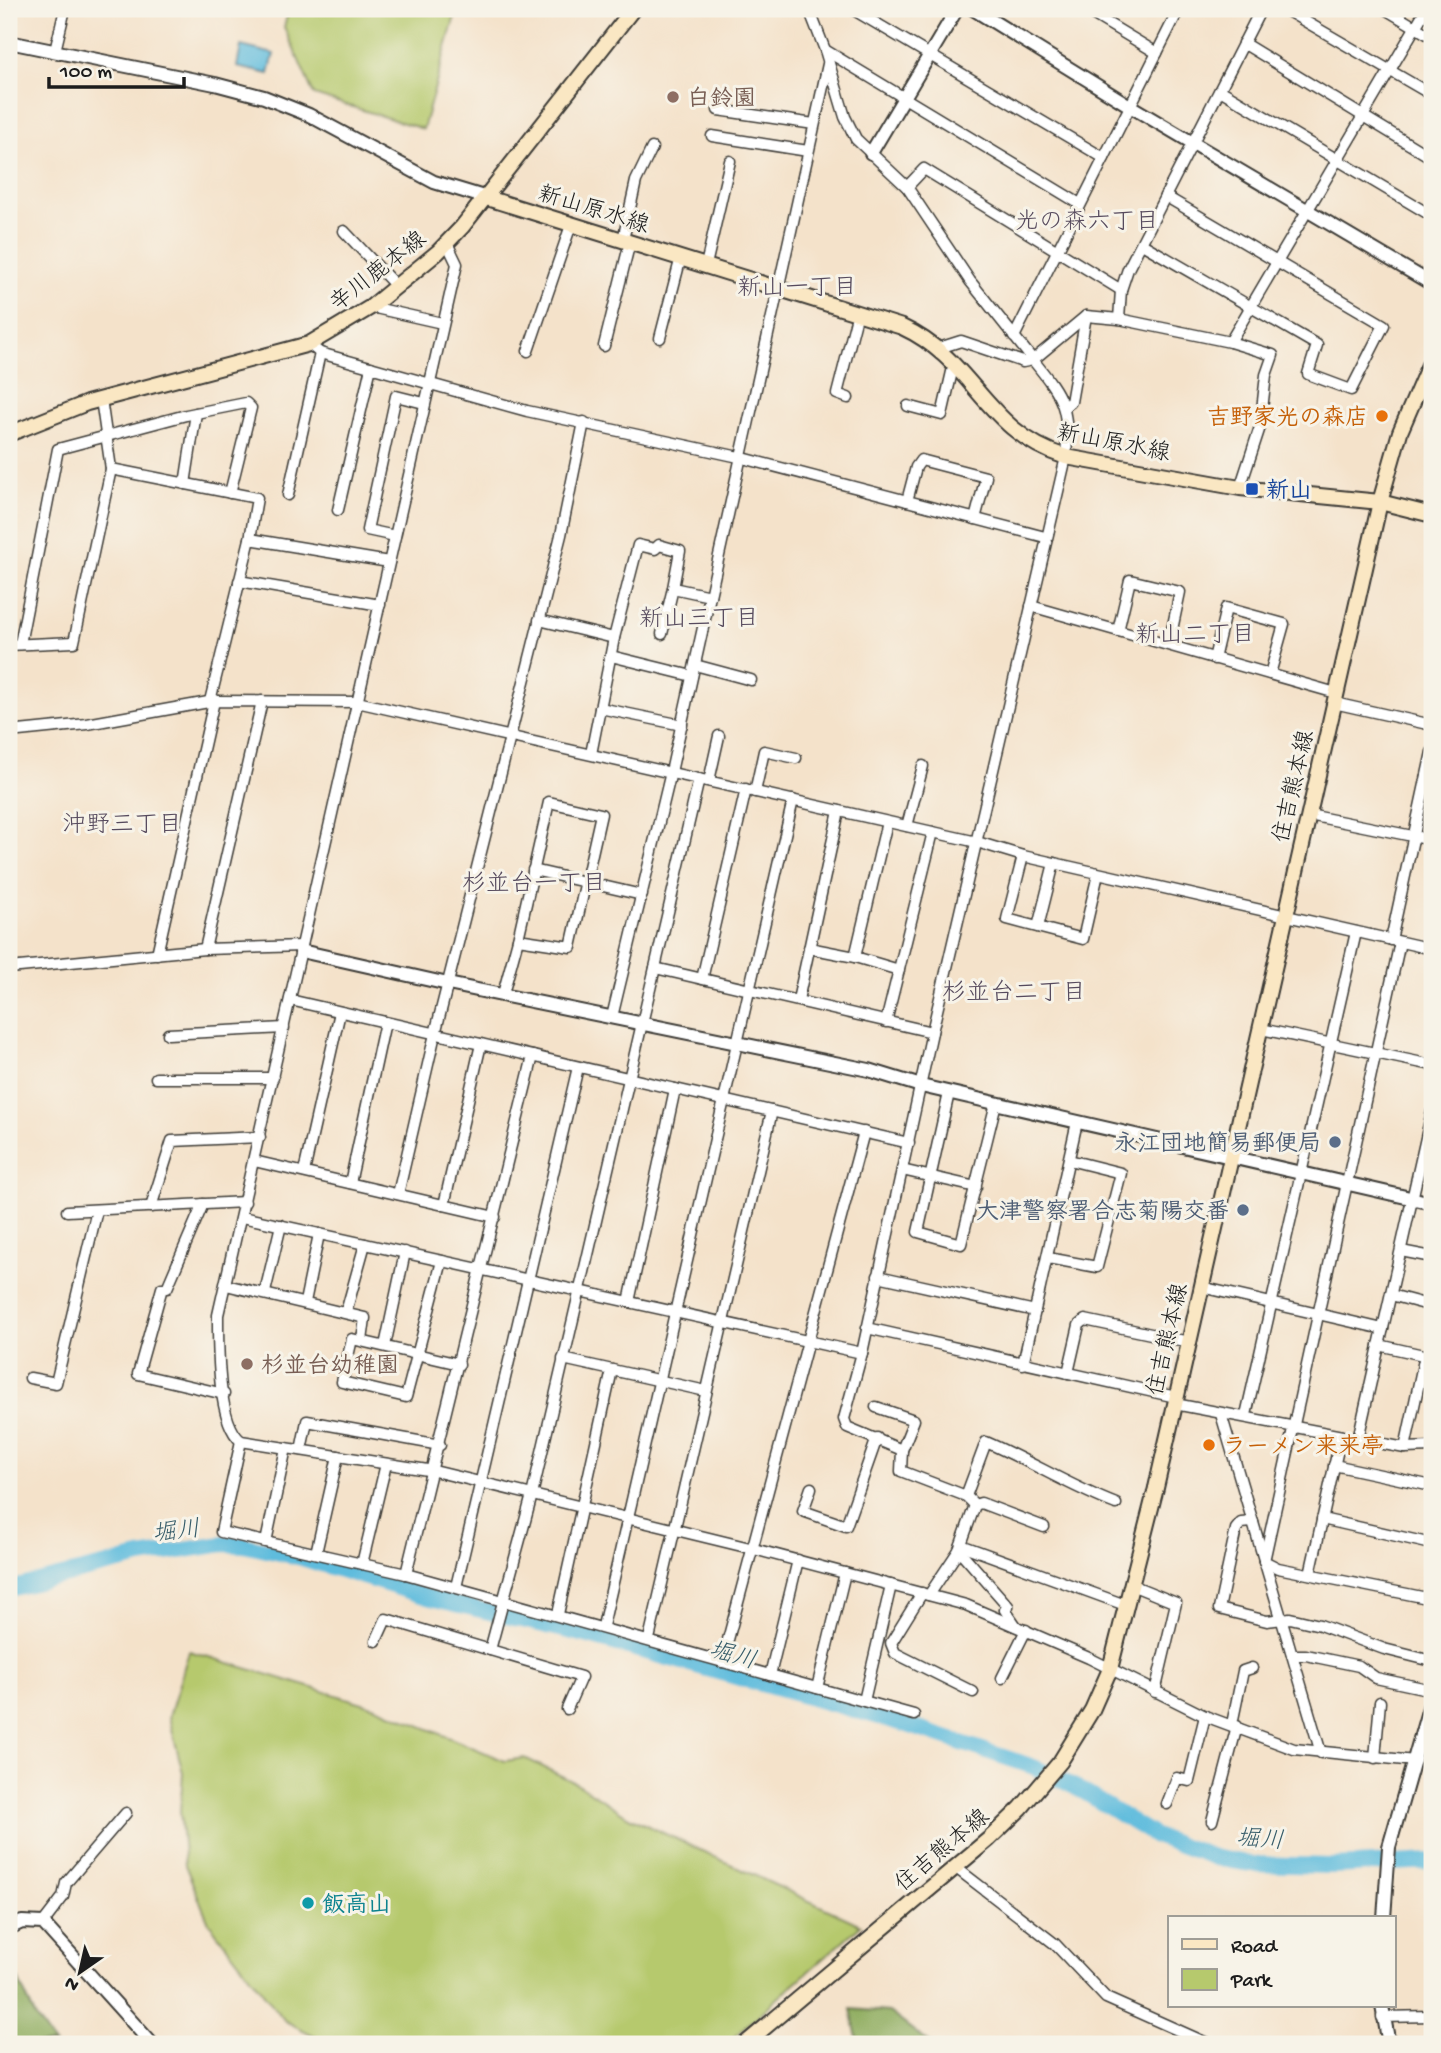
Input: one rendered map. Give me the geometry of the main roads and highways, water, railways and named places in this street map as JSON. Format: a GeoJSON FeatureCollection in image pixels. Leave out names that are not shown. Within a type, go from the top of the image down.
{"type":"FeatureCollection","features":[{"type":"Feature","properties":{"kind":"main road","name":"辛川鹿本線"},"geometry":{"type":"LineString","coordinates":[[9,434],[101,399],[314,349],[371,307],[447,243],[486,198],[633,9]]}},
{"type":"Feature","properties":{"kind":"main road","name":"新山原水線"},"geometry":{"type":"LineString","coordinates":[[486,198],[902,327],[939,348],[997,416],[1017,435],[1040,449],[1066,457],[1240,488],[1380,502]]}},
{"type":"Feature","properties":{"kind":"main road","name":"住吉熊本線"},"geometry":{"type":"LineString","coordinates":[[745,2044],[1021,1808],[1060,1762],[1092,1710],[1110,1669],[1133,1586],[1176,1401],[1380,502],[1400,432],[1432,358]]}},
{"type":"Feature","properties":{"kind":"main road"},"geometry":{"type":"LineString","coordinates":[[1380,502],[1432,515]]}},
{"type":"Feature","properties":{"kind":"water"},"geometry":{"type":"Polygon","coordinates":[[[241,46],[274,54],[269,74],[237,67],[241,46]]]}},
{"type":"Feature","properties":{"kind":"waterway","name":"堀川"},"geometry":{"type":"LineString","coordinates":[[9,1589],[140,1557],[223,1544],[244,1545],[302,1558],[431,1598],[589,1636],[901,1723],[1034,1767],[1079,1789],[1155,1836],[1216,1858],[1251,1864],[1333,1866],[1432,1861]]}},
{"type":"Feature","properties":{"kind":"place","name":"白鈴園"},"geometry":{"type":"Point","coordinates":[673,97]}},
{"type":"Feature","properties":{"kind":"place","name":"吉野家光の森店"},"geometry":{"type":"Point","coordinates":[1382,416]}},
{"type":"Feature","properties":{"kind":"place","name":"新山"},"geometry":{"type":"Point","coordinates":[1252,489]}},
{"type":"Feature","properties":{"kind":"place","name":"永江団地簡易郵便局"},"geometry":{"type":"Point","coordinates":[1335,1142]}},
{"type":"Feature","properties":{"kind":"place","name":"大津警察署合志菊陽交番"},"geometry":{"type":"Point","coordinates":[1243,1210]}},
{"type":"Feature","properties":{"kind":"place","name":"杉並台幼稚園"},"geometry":{"type":"Point","coordinates":[247,1364]}},
{"type":"Feature","properties":{"kind":"place","name":"ラーメン来来亭"},"geometry":{"type":"Point","coordinates":[1209,1445]}},
{"type":"Feature","properties":{"kind":"place","name":"飯高山"},"geometry":{"type":"Point","coordinates":[308,1903]}},
{"type":"Feature","properties":{"kind":"district","name":"光の森六丁目"},"geometry":{"type":"Point","coordinates":[1087,220]}},
{"type":"Feature","properties":{"kind":"district","name":"新山一丁目"},"geometry":{"type":"Point","coordinates":[797,286]}},
{"type":"Feature","properties":{"kind":"district","name":"新山三丁目"},"geometry":{"type":"Point","coordinates":[699,617]}},
{"type":"Feature","properties":{"kind":"district","name":"新山二丁目"},"geometry":{"type":"Point","coordinates":[1195,633]}},
{"type":"Feature","properties":{"kind":"district","name":"沖野三丁目"},"geometry":{"type":"Point","coordinates":[122,823]}},
{"type":"Feature","properties":{"kind":"district","name":"杉並台一丁目"},"geometry":{"type":"Point","coordinates":[534,882]}},
{"type":"Feature","properties":{"kind":"district","name":"杉並台二丁目"},"geometry":{"type":"Point","coordinates":[1014,991]}}]}
